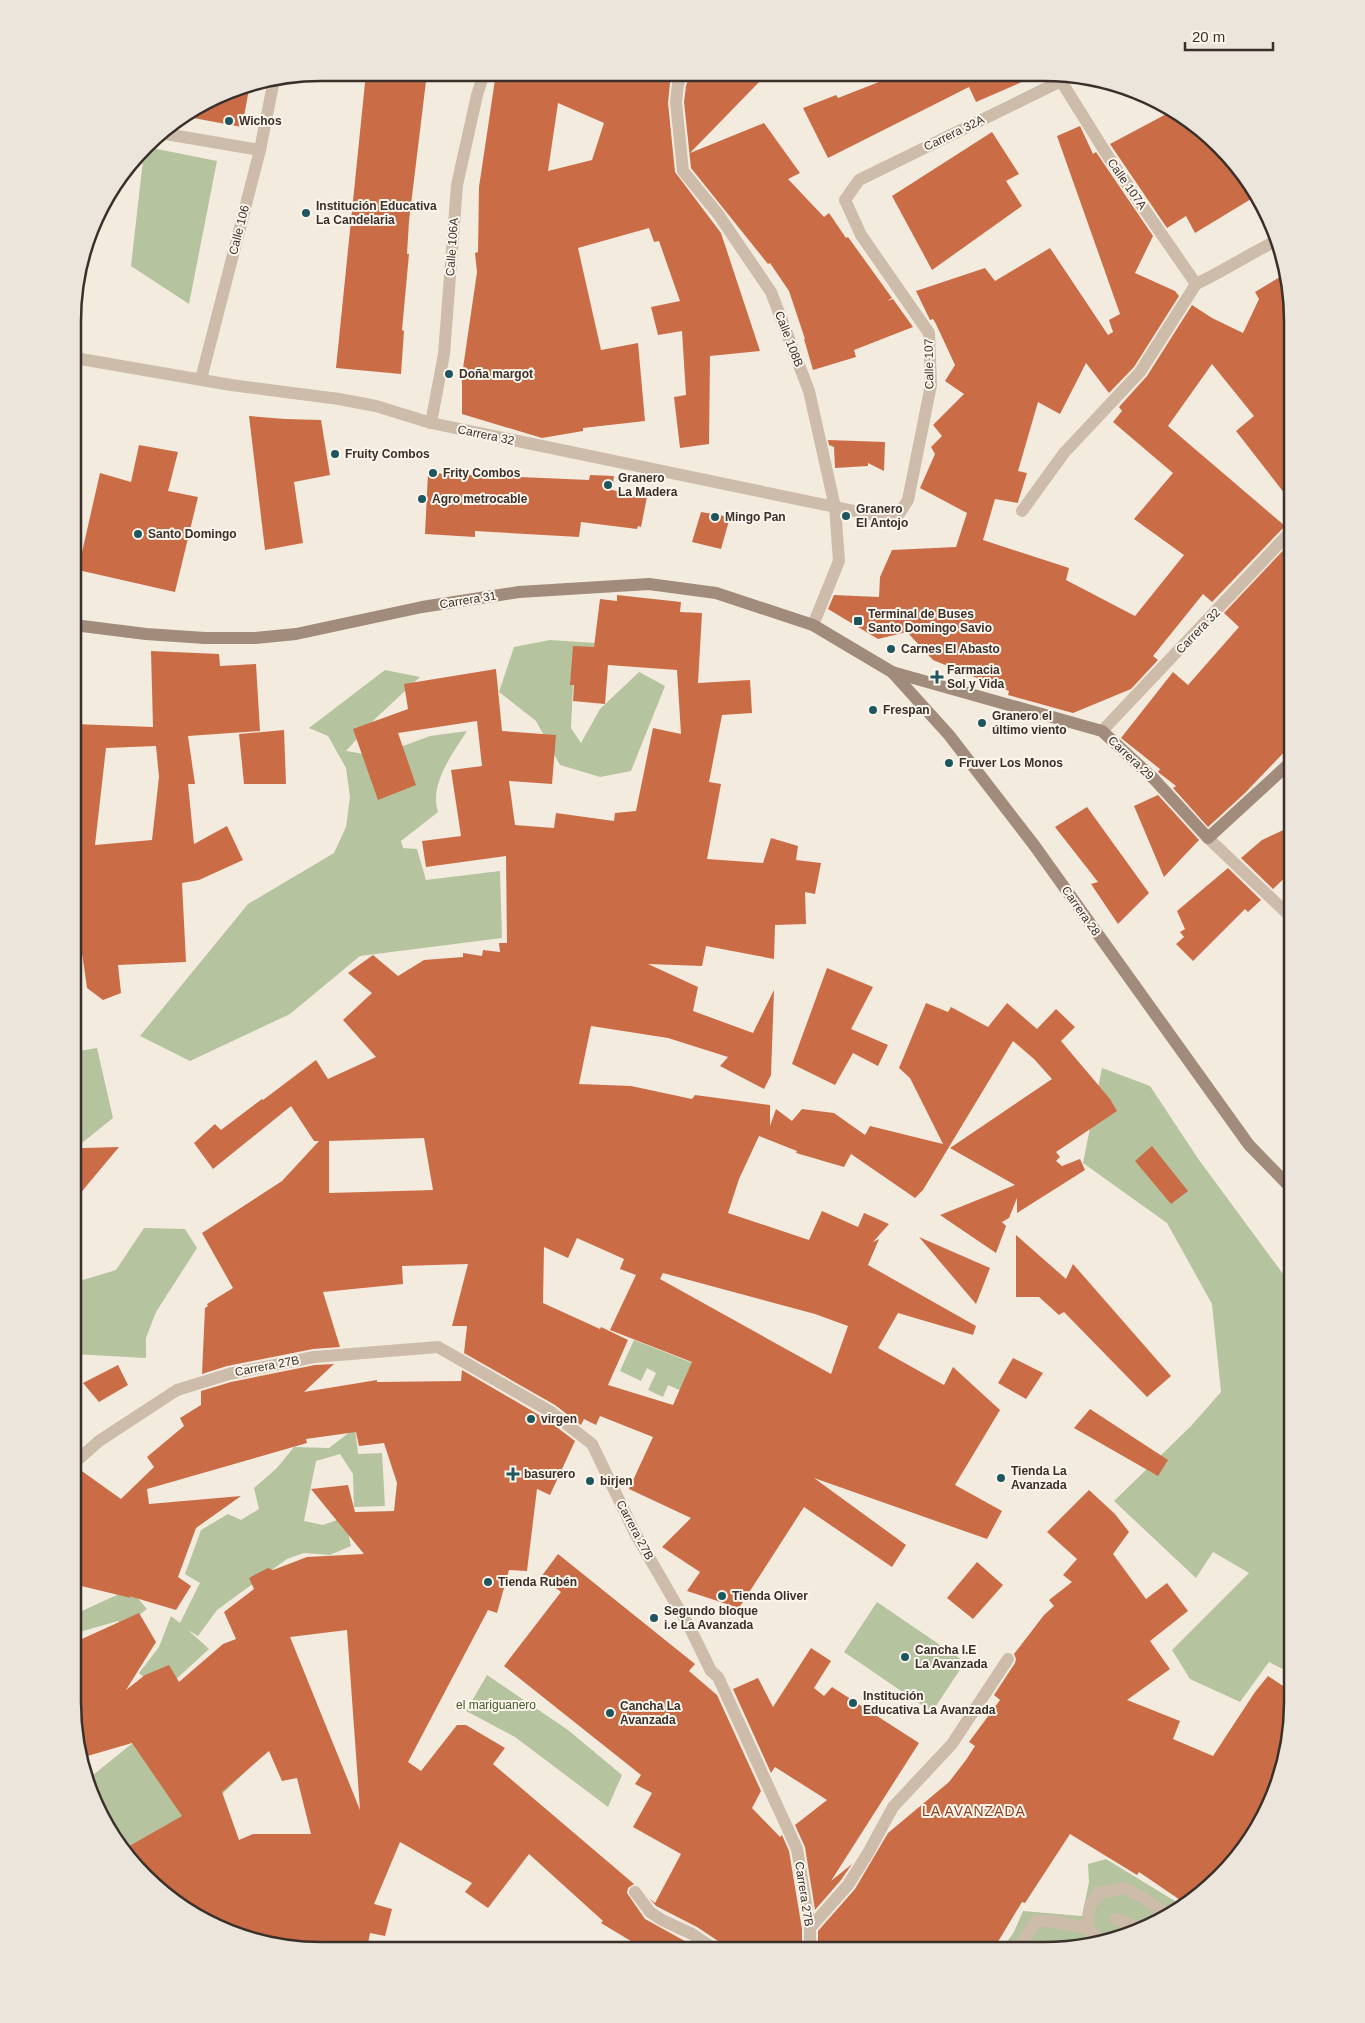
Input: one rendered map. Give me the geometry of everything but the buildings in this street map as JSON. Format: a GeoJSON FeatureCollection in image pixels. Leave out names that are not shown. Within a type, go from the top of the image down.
{"type":"FeatureCollection","features":[{"type":"Feature","properties":{"kind":"street","name":"Calle 106A"},"geometry":{"type":"LineString","coordinates":[[431,423],[444,354],[457,185],[481,81]]}},
{"type":"Feature","properties":{"kind":"street","name":"Calle 108B"},"geometry":{"type":"LineString","coordinates":[[679,81],[676,102],[683,171],[718,214],[771,292],[809,391],[835,507],[839,561],[813,625]]}},
{"type":"Feature","properties":{"kind":"street","name":"Carrera 32A"},"geometry":{"type":"LineString","coordinates":[[845,200],[859,180],[1057,82]]}},
{"type":"Feature","properties":{"kind":"street","name":"Calle 107A"},"geometry":{"type":"LineString","coordinates":[[1067,83],[1109,158],[1196,284]]}},
{"type":"Feature","properties":{"kind":"street","name":"Calle 106"},"geometry":{"type":"LineString","coordinates":[[201,379],[260,150],[273,86]]}},
{"type":"Feature","properties":{"kind":"street"},"geometry":{"type":"LineString","coordinates":[[170,135],[260,150]]}},
{"type":"Feature","properties":{"kind":"street","name":"Calle 107"},"geometry":{"type":"LineString","coordinates":[[845,200],[861,235],[929,333],[931,384],[908,500],[897,517]]}},
{"type":"Feature","properties":{"kind":"street"},"geometry":{"type":"LineString","coordinates":[[1022,511],[1064,453],[1140,372],[1196,284],[1226,270],[1250,254],[1271,244]]}},
{"type":"Feature","properties":{"kind":"street","name":"Carrera 32"},"geometry":{"type":"LineString","coordinates":[[81,359],[240,386],[339,399],[376,406],[431,423],[869,514],[897,517]]}},
{"type":"Feature","properties":{"kind":"street","name":"Carrera 32"},"geometry":{"type":"LineString","coordinates":[[1102,731],[1284,538]]}},
{"type":"Feature","properties":{"kind":"street","name":"Carrera 31"},"geometry":{"type":"LineString","coordinates":[[81,626],[146,634],[206,638],[255,638],[296,634],[422,607],[518,592],[649,584],[716,592],[813,625],[854,649]]}},
{"type":"Feature","properties":{"kind":"street","name":"Carrera 28"},"geometry":{"type":"LineString","coordinates":[[854,649],[892,672],[949,736],[1034,845],[1249,1145],[1284,1181]]}},
{"type":"Feature","properties":{"kind":"street","name":"Carrera 29"},"geometry":{"type":"LineString","coordinates":[[892,672],[1102,731],[1154,779],[1208,838],[1284,910]]}},
{"type":"Feature","properties":{"kind":"street"},"geometry":{"type":"LineString","coordinates":[[1208,838],[1284,768]]}},
{"type":"Feature","properties":{"kind":"street","name":"Carrera 27B"},"geometry":{"type":"LineString","coordinates":[[81,1457],[98,1441],[177,1390],[229,1374],[314,1357],[438,1347],[551,1412],[592,1444],[635,1533],[691,1630],[711,1671],[718,1677],[797,1849],[810,1928],[810,1942]]}},
{"type":"Feature","properties":{"kind":"street"},"geometry":{"type":"LineString","coordinates":[[810,1928],[848,1885],[893,1807],[952,1744],[1008,1659]]}},
{"type":"Feature","properties":{"kind":"street"},"geometry":{"type":"LineString","coordinates":[[1087,1928],[1090,1906],[1099,1893],[1124,1888],[1146,1899],[1162,1911]]}},
{"type":"Feature","properties":{"kind":"street"},"geometry":{"type":"LineString","coordinates":[[635,1892],[650,1912],[704,1942]]}},
{"type":"Feature","properties":{"kind":"street"},"geometry":{"type":"LineString","coordinates":[[1116,1920],[1130,1925]]}},
{"type":"Feature","properties":{"kind":"street"},"geometry":{"type":"LineString","coordinates":[[1022,1942],[1036,1921],[1051,1921],[1087,1928],[1096,1936]]}},
{"type":"Feature","properties":{"kind":"green space"},"geometry":{"type":"Polygon","coordinates":[[[155,149],[217,161],[189,304],[131,266],[143,161],[155,149]]]}},
{"type":"Feature","properties":{"kind":"green space"},"geometry":{"type":"Polygon","coordinates":[[[550,640],[596,643],[573,686],[571,728],[581,743],[600,709],[639,672],[665,686],[631,771],[600,777],[560,765],[536,721],[499,692],[514,647],[550,640]]]}},
{"type":"Feature","properties":{"kind":"green space"},"geometry":{"type":"Polygon","coordinates":[[[385,670],[420,677],[376,718],[346,751],[376,756],[430,736],[467,731],[449,759],[440,780],[436,801],[438,812],[401,841],[403,848],[417,849],[426,880],[500,871],[502,938],[360,956],[290,1014],[190,1061],[140,1036],[248,904],[334,853],[346,827],[350,797],[346,768],[328,736],[309,728],[385,670]]]}},
{"type":"Feature","properties":{"kind":"green space"},"geometry":{"type":"Polygon","coordinates":[[[97,1048],[113,1118],[81,1144],[81,1051],[97,1048]]]}},
{"type":"Feature","properties":{"kind":"green space"},"geometry":{"type":"Polygon","coordinates":[[[1102,1068],[1150,1086],[1199,1160],[1284,1275],[1284,1670],[1269,1662],[1240,1702],[1190,1679],[1172,1650],[1249,1573],[1213,1552],[1196,1578],[1114,1501],[1191,1426],[1221,1392],[1212,1304],[1167,1223],[1083,1163],[1102,1068]]]}},
{"type":"Feature","properties":{"kind":"green space"},"geometry":{"type":"Polygon","coordinates":[[[144,1228],[185,1229],[197,1248],[156,1312],[146,1338],[146,1358],[81,1354],[81,1281],[116,1270],[144,1228]]]}},
{"type":"Feature","properties":{"kind":"green space"},"geometry":{"type":"Polygon","coordinates":[[[634,1340],[723,1375],[712,1405],[668,1385],[663,1397],[648,1390],[656,1373],[647,1368],[641,1381],[620,1371],[634,1340]]]}},
{"type":"Feature","properties":{"kind":"green space"},"geometry":{"type":"Polygon","coordinates":[[[355,1428],[358,1454],[382,1453],[385,1506],[354,1507],[353,1474],[340,1454],[316,1461],[304,1521],[323,1525],[345,1517],[351,1546],[330,1555],[304,1553],[287,1559],[217,1610],[198,1636],[188,1630],[209,1649],[161,1693],[139,1673],[159,1647],[171,1616],[180,1623],[200,1583],[185,1574],[201,1530],[228,1514],[241,1520],[259,1509],[254,1488],[277,1468],[294,1447],[329,1448],[355,1428]]]}},
{"type":"Feature","properties":{"kind":"green space"},"geometry":{"type":"Polygon","coordinates":[[[130,1589],[147,1609],[125,1626],[118,1621],[81,1632],[81,1611],[130,1589]]]}},
{"type":"Feature","properties":{"kind":"green space","name":"Cancha I.E La Avanzada"},"geometry":{"type":"Polygon","coordinates":[[[877,1602],[965,1662],[932,1712],[844,1652],[877,1602]]]}},
{"type":"Feature","properties":{"kind":"green space","name":"el mariguanero"},"geometry":{"type":"Polygon","coordinates":[[[487,1675],[568,1730],[622,1775],[608,1807],[515,1737],[466,1711],[487,1675]]]}},
{"type":"Feature","properties":{"kind":"green space"},"geometry":{"type":"Polygon","coordinates":[[[165,1717],[260,1758],[213,1803],[129,1846],[113,1822],[93,1775],[165,1717]]]}},
{"type":"Feature","properties":{"kind":"green space"},"geometry":{"type":"Polygon","coordinates":[[[1106,1859],[1176,1902],[1150,1917],[1105,1934],[1075,1940],[1007,1942],[1014,1932],[1023,1911],[1082,1916],[1089,1882],[1088,1864],[1106,1859]]]}},
{"type":"Feature","properties":{"kind":"place","name":"Wichos"},"geometry":{"type":"Point","coordinates":[229,121]}},
{"type":"Feature","properties":{"kind":"place","name":"Institución Educativa La Candelaria"},"geometry":{"type":"Point","coordinates":[306,213]}},
{"type":"Feature","properties":{"kind":"place","name":"Doña margot"},"geometry":{"type":"Point","coordinates":[449,374]}},
{"type":"Feature","properties":{"kind":"place","name":"Fruity Combos"},"geometry":{"type":"Point","coordinates":[335,454]}},
{"type":"Feature","properties":{"kind":"place","name":"Frity Combos"},"geometry":{"type":"Point","coordinates":[433,473]}},
{"type":"Feature","properties":{"kind":"place","name":"Granero La Madera"},"geometry":{"type":"Point","coordinates":[608,485]}},
{"type":"Feature","properties":{"kind":"place","name":"Agro metrocable"},"geometry":{"type":"Point","coordinates":[422,499]}},
{"type":"Feature","properties":{"kind":"place","name":"Granero El Antojo"},"geometry":{"type":"Point","coordinates":[846,516]}},
{"type":"Feature","properties":{"kind":"place","name":"Mingo Pan"},"geometry":{"type":"Point","coordinates":[715,517]}},
{"type":"Feature","properties":{"kind":"place","name":"Santo Domingo"},"geometry":{"type":"Point","coordinates":[138,534]}},
{"type":"Feature","properties":{"kind":"place","name":"Terminal de Buses Santo Domingo Savio"},"geometry":{"type":"Point","coordinates":[858,621]}},
{"type":"Feature","properties":{"kind":"place","name":"Carnes El Abasto"},"geometry":{"type":"Point","coordinates":[891,649]}},
{"type":"Feature","properties":{"kind":"place","name":"Farmacia Sol y Vida"},"geometry":{"type":"Point","coordinates":[937,677]}},
{"type":"Feature","properties":{"kind":"place","name":"Frespan"},"geometry":{"type":"Point","coordinates":[873,710]}},
{"type":"Feature","properties":{"kind":"place","name":"Granero el último viento"},"geometry":{"type":"Point","coordinates":[982,723]}},
{"type":"Feature","properties":{"kind":"place","name":"Fruver Los Monos"},"geometry":{"type":"Point","coordinates":[949,763]}},
{"type":"Feature","properties":{"kind":"place","name":"virgen"},"geometry":{"type":"Point","coordinates":[531,1419]}},
{"type":"Feature","properties":{"kind":"place","name":"basurero"},"geometry":{"type":"Point","coordinates":[513,1474]}},
{"type":"Feature","properties":{"kind":"place","name":"Tienda La Avanzada"},"geometry":{"type":"Point","coordinates":[1001,1478]}},
{"type":"Feature","properties":{"kind":"place","name":"birjen"},"geometry":{"type":"Point","coordinates":[590,1481]}},
{"type":"Feature","properties":{"kind":"place","name":"Tienda Rubén"},"geometry":{"type":"Point","coordinates":[488,1582]}},
{"type":"Feature","properties":{"kind":"place","name":"Tienda Oliver"},"geometry":{"type":"Point","coordinates":[722,1596]}},
{"type":"Feature","properties":{"kind":"place","name":"Segundo bloque i.e La Avanzada"},"geometry":{"type":"Point","coordinates":[654,1618]}},
{"type":"Feature","properties":{"kind":"place","name":"Cancha I.E La Avanzada"},"geometry":{"type":"Point","coordinates":[905,1657]}},
{"type":"Feature","properties":{"kind":"place","name":"Institución Educativa La Avanzada"},"geometry":{"type":"Point","coordinates":[853,1703]}},
{"type":"Feature","properties":{"kind":"place","name":"Cancha La Avanzada"},"geometry":{"type":"Point","coordinates":[610,1713]}},
{"type":"Feature","properties":{"kind":"district","name":"LA AVANZADA"},"geometry":{"type":"Point","coordinates":[974,1811]}}]}
